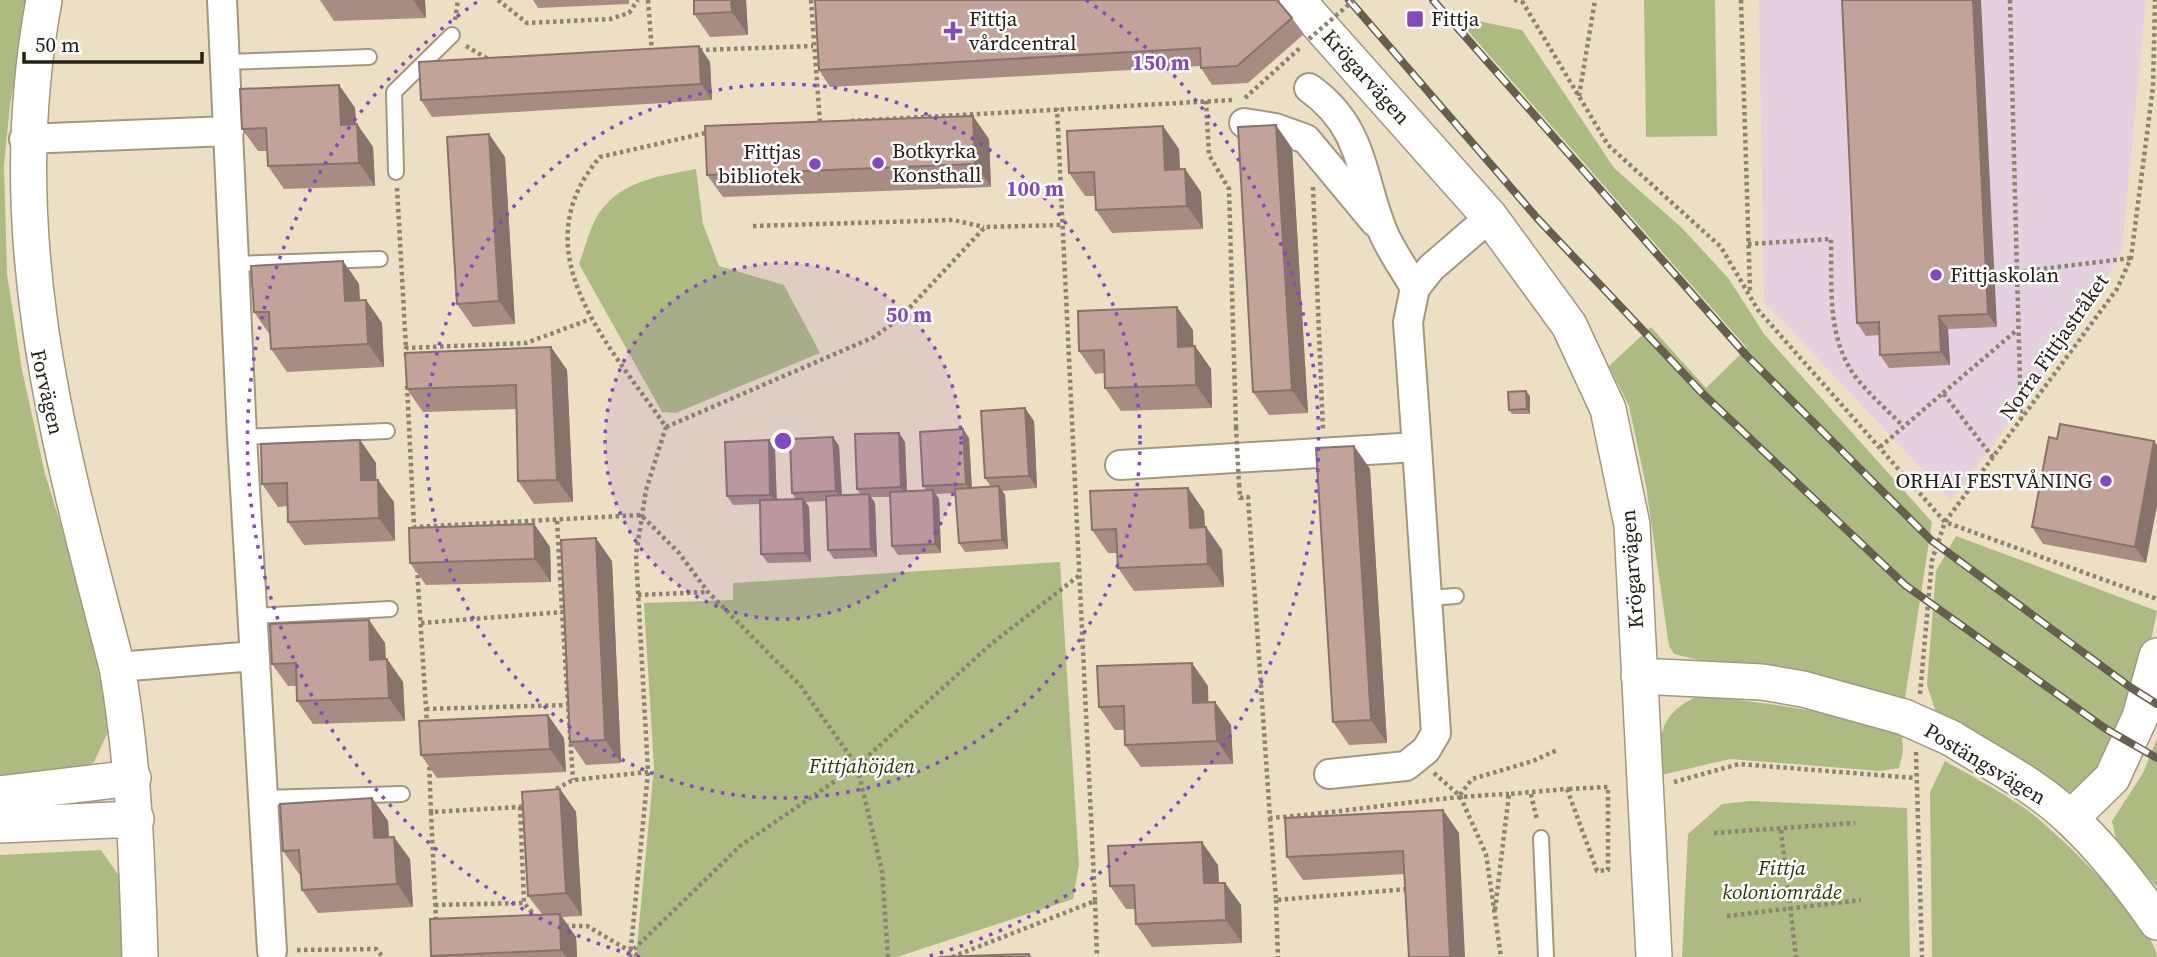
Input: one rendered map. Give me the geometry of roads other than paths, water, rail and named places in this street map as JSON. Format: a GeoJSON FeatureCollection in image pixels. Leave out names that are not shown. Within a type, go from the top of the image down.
{"type":"FeatureCollection","features":[{"type":"Feature","properties":{"kind":"street","name":"Forvägen"},"geometry":{"type":"LineString","coordinates":[[44,0],[30,75],[24,139],[24,253],[36,343],[48,402],[117,667],[133,778],[140,957]]}},
{"type":"Feature","properties":{"kind":"street"},"geometry":{"type":"LineString","coordinates":[[222,0],[242,437],[272,951]]}},
{"type":"Feature","properties":{"kind":"street","name":"Krögarvägen"},"geometry":{"type":"LineString","coordinates":[[1297,0],[1490,216],[1569,325],[1608,409],[1632,525],[1654,957]]}},
{"type":"Feature","properties":{"kind":"street"},"geometry":{"type":"LineString","coordinates":[[1309,88],[1327,101],[1351,134],[1383,233]]}},
{"type":"Feature","properties":{"kind":"street"},"geometry":{"type":"LineString","coordinates":[[1244,123],[1275,128],[1306,139],[1383,233],[1415,288]]}},
{"type":"Feature","properties":{"kind":"street"},"geometry":{"type":"LineString","coordinates":[[24,139],[229,131]]}},
{"type":"Feature","properties":{"kind":"street"},"geometry":{"type":"LineString","coordinates":[[1329,774],[1406,766],[1413,763],[1432,742],[1436,733],[1408,322],[1415,288],[1431,268],[1490,216]]}},
{"type":"Feature","properties":{"kind":"street"},"geometry":{"type":"LineString","coordinates":[[1121,465],[1417,447]]}},
{"type":"Feature","properties":{"kind":"street"},"geometry":{"type":"LineString","coordinates":[[117,667],[255,656]]}},
{"type":"Feature","properties":{"kind":"street"},"geometry":{"type":"LineString","coordinates":[[2071,818],[2112,778],[2140,717],[2157,656]]}},
{"type":"Feature","properties":{"kind":"street","name":"Postängsvägen"},"geometry":{"type":"LineString","coordinates":[[1639,676],[1762,682],[1912,704],[1951,738],[2008,773],[2071,818],[2136,892],[2157,922]]}},
{"type":"Feature","properties":{"kind":"street"},"geometry":{"type":"LineString","coordinates":[[0,794],[133,778]]}},
{"type":"Feature","properties":{"kind":"street"},"geometry":{"type":"LineString","coordinates":[[0,825],[136,819]]}},
{"type":"Feature","properties":{"kind":"lane"},"geometry":{"type":"LineString","coordinates":[[396,172],[394,92],[452,36]]}},
{"type":"Feature","properties":{"kind":"lane"},"geometry":{"type":"LineString","coordinates":[[225,62],[369,57]]}},
{"type":"Feature","properties":{"kind":"lane"},"geometry":{"type":"LineString","coordinates":[[234,264],[380,260]]}},
{"type":"Feature","properties":{"kind":"lane"},"geometry":{"type":"LineString","coordinates":[[242,437],[387,432]]}},
{"type":"Feature","properties":{"kind":"lane"},"geometry":{"type":"LineString","coordinates":[[1428,598],[1456,596]]}},
{"type":"Feature","properties":{"kind":"lane"},"geometry":{"type":"LineString","coordinates":[[253,617],[390,609]]}},
{"type":"Feature","properties":{"kind":"lane"},"geometry":{"type":"LineString","coordinates":[[263,798],[402,794]]}},
{"type":"Feature","properties":{"kind":"lane"},"geometry":{"type":"LineString","coordinates":[[1541,838],[1546,957]]}},
{"type":"Feature","properties":{"kind":"railway"},"geometry":{"type":"LineString","coordinates":[[1349,0],[1537,218],[1703,394],[1905,585],[2106,729],[2157,758]]}},
{"type":"Feature","properties":{"kind":"railway"},"geometry":{"type":"LineString","coordinates":[[1433,0],[1746,355],[1931,540],[2157,704]]}},
{"type":"Feature","properties":{"kind":"place","name":"Fittja"},"geometry":{"type":"Point","coordinates":[1415,19]}},
{"type":"Feature","properties":{"kind":"place","name":"Fittja vårdcentral"},"geometry":{"type":"Point","coordinates":[953,31]}},
{"type":"Feature","properties":{"kind":"place","name":"Botkyrka Konsthall"},"geometry":{"type":"Point","coordinates":[878,163]}},
{"type":"Feature","properties":{"kind":"place","name":"Fittjas bibliotek"},"geometry":{"type":"Point","coordinates":[815,164]}},
{"type":"Feature","properties":{"kind":"place","name":"Fittjaskolan"},"geometry":{"type":"Point","coordinates":[1936,275]}},
{"type":"Feature","properties":{"kind":"place","name":"ORHAI FESTVÅNING"},"geometry":{"type":"Point","coordinates":[2106,481]}},
{"type":"Feature","properties":{"kind":"park label","name":"Fittjahöjden"},"geometry":{"type":"Point","coordinates":[862,766]}},
{"type":"Feature","properties":{"kind":"park label","name":"Fittja koloniområde"},"geometry":{"type":"Point","coordinates":[1782,880]}}]}
